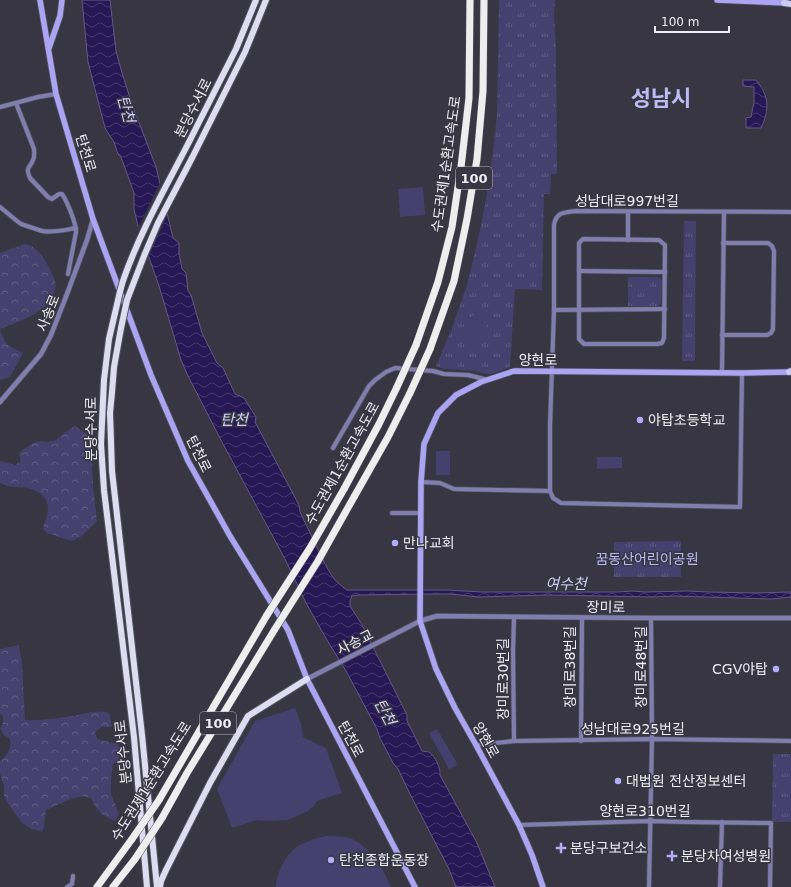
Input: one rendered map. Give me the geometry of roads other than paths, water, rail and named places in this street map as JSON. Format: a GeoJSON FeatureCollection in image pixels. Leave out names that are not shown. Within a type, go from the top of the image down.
{"type":"FeatureCollection","features":[{"type":"Feature","properties":{"kind":"highway","name":"분당수서로"},"geometry":{"type":"LineString","coordinates":[[148,887],[134,737],[104,490],[101,444],[104,380],[109,339],[115,313],[124,279],[140,239],[152,212],[236,48],[256,0]]}},
{"type":"Feature","properties":{"kind":"highway","name":"분당수서로"},"geometry":{"type":"LineString","coordinates":[[157,887],[142,735],[112,471],[110,413],[114,367],[127,300],[144,256],[158,224],[245,52],[266,0]]}},
{"type":"Feature","properties":{"kind":"highway","name":"수도권제1순환고속도로"},"geometry":{"type":"LineString","coordinates":[[97,887],[159,800],[178,764],[267,615],[310,548],[379,424],[416,345],[438,282],[453,220],[469,98],[470,1]]}},
{"type":"Feature","properties":{"kind":"highway","name":"수도권제1순환고속도로"},"geometry":{"type":"LineString","coordinates":[[113,887],[135,859],[162,818],[187,773],[274,629],[318,561],[388,437],[430,349],[454,281],[477,160],[483,92],[484,1]]}},
{"type":"Feature","properties":{"kind":"highway"},"geometry":{"type":"LineString","coordinates":[[160,887],[166,870],[210,783],[248,716],[307,679]]}},
{"type":"Feature","properties":{"kind":"main road","name":"탄천로"},"geometry":{"type":"LineString","coordinates":[[40,0],[56,94],[93,219],[151,375],[188,461],[230,536],[288,630],[307,679],[415,887]]}},
{"type":"Feature","properties":{"kind":"main road"},"geometry":{"type":"LineString","coordinates":[[48,50],[60,16],[62,0]]}},
{"type":"Feature","properties":{"kind":"main road"},"geometry":{"type":"LineString","coordinates":[[717,0],[789,3]]}},
{"type":"Feature","properties":{"kind":"main road","name":"양현로"},"geometry":{"type":"LineString","coordinates":[[543,887],[532,855],[519,825],[436,670],[420,620],[421,482],[424,444],[438,413],[456,395],[481,382],[514,371],[790,372]]}},
{"type":"Feature","properties":{"kind":"street"},"geometry":{"type":"LineString","coordinates":[[0,107],[56,94]]}},
{"type":"Feature","properties":{"kind":"street"},"geometry":{"type":"LineString","coordinates":[[16,103],[34,150],[33,160],[27,169],[28,174],[48,197],[52,199],[59,194],[62,194],[76,228],[68,274]]}},
{"type":"Feature","properties":{"kind":"street"},"geometry":{"type":"LineString","coordinates":[[0,207],[21,224],[42,231],[76,228]]}},
{"type":"Feature","properties":{"kind":"street","name":"성남대로997번길"},"geometry":{"type":"LineString","coordinates":[[550,491],[555,220],[561,214],[569,212],[791,212]]}},
{"type":"Feature","properties":{"kind":"street"},"geometry":{"type":"LineString","coordinates":[[628,212],[628,240]]}},
{"type":"Feature","properties":{"kind":"street"},"geometry":{"type":"LineString","coordinates":[[722,372],[724,212]]}},
{"type":"Feature","properties":{"kind":"street","name":"사송로"},"geometry":{"type":"LineString","coordinates":[[0,402],[41,354],[51,335],[85,246],[93,219]]}},
{"type":"Feature","properties":{"kind":"street"},"geometry":{"type":"LineString","coordinates":[[583,239],[659,240],[665,245],[665,309],[664,338],[662,343],[584,344],[579,339],[579,271],[579,243],[583,239]]}},
{"type":"Feature","properties":{"kind":"street"},"geometry":{"type":"LineString","coordinates":[[722,335],[767,335],[771,333],[773,329],[774,291],[774,251],[772,246],[768,243],[723,243]]}},
{"type":"Feature","properties":{"kind":"street"},"geometry":{"type":"LineString","coordinates":[[579,271],[665,272]]}},
{"type":"Feature","properties":{"kind":"street"},"geometry":{"type":"LineString","coordinates":[[554,310],[665,309]]}},
{"type":"Feature","properties":{"kind":"street"},"geometry":{"type":"LineString","coordinates":[[333,448],[369,386],[386,372],[395,368],[433,371],[444,374],[468,375],[488,380]]}},
{"type":"Feature","properties":{"kind":"street"},"geometry":{"type":"LineString","coordinates":[[421,482],[440,483],[454,489],[550,491],[553,498],[561,503],[740,507],[742,373]]}},
{"type":"Feature","properties":{"kind":"street"},"geometry":{"type":"LineString","coordinates":[[392,513],[421,513]]}},
{"type":"Feature","properties":{"kind":"street","name":"장미로"},"geometry":{"type":"LineString","coordinates":[[420,620],[437,616],[791,618]]}},
{"type":"Feature","properties":{"kind":"street","name":"장미로30번길"},"geometry":{"type":"LineString","coordinates":[[514,617],[514,741]]}},
{"type":"Feature","properties":{"kind":"street","name":"장미로38번길"},"geometry":{"type":"LineString","coordinates":[[581,741],[582,618]]}},
{"type":"Feature","properties":{"kind":"street","name":"장미로48번길"},"geometry":{"type":"LineString","coordinates":[[649,887],[652,739],[651,618]]}},
{"type":"Feature","properties":{"kind":"street","name":"사송교"},"geometry":{"type":"LineString","coordinates":[[307,679],[420,620]]}},
{"type":"Feature","properties":{"kind":"street","name":"성남대로925번길"},"geometry":{"type":"LineString","coordinates":[[476,746],[514,741],[652,739],[791,741]]}},
{"type":"Feature","properties":{"kind":"street","name":"양현로310번길"},"geometry":{"type":"LineString","coordinates":[[519,825],[650,821],[771,822],[770,887]]}},
{"type":"Feature","properties":{"kind":"street"},"geometry":{"type":"LineString","coordinates":[[720,887],[722,822]]}},
{"type":"Feature","properties":{"kind":"street"},"geometry":{"type":"LineString","coordinates":[[67,887],[72,884],[73,876]]}},
{"type":"Feature","properties":{"kind":"water","name":"탄천"},"geometry":{"type":"Polygon","coordinates":[[[82,0],[110,0],[116,51],[122,73],[133,107],[156,167],[173,238],[179,243],[179,254],[182,269],[186,273],[188,291],[191,295],[202,333],[217,363],[223,368],[235,394],[244,398],[256,417],[255,422],[299,505],[300,512],[326,566],[334,579],[344,588],[347,590],[446,590],[482,592],[791,592],[791,597],[771,599],[674,596],[548,595],[478,597],[451,594],[352,596],[350,606],[361,623],[407,715],[407,721],[422,751],[429,752],[437,762],[440,769],[440,775],[477,843],[495,887],[456,887],[449,869],[398,769],[393,763],[377,729],[346,671],[306,603],[285,559],[188,376],[181,360],[159,286],[138,226],[134,209],[134,193],[121,157],[105,128],[88,62],[82,0]]]}},
{"type":"Feature","properties":{"kind":"water"},"geometry":{"type":"Polygon","coordinates":[[[743,80],[756,80],[766,97],[767,109],[761,128],[746,128],[746,118],[751,117],[754,102],[754,87],[743,86],[743,80]]]}},
{"type":"Feature","properties":{"kind":"place","name":"야탑초등학교"},"geometry":{"type":"Point","coordinates":[640,420]}},
{"type":"Feature","properties":{"kind":"place","name":"만나교회"},"geometry":{"type":"Point","coordinates":[395,543]}},
{"type":"Feature","properties":{"kind":"place","name":"CGV야탑"},"geometry":{"type":"Point","coordinates":[776,669]}},
{"type":"Feature","properties":{"kind":"place","name":"대법원 전산정보센터"},"geometry":{"type":"Point","coordinates":[618,781]}},
{"type":"Feature","properties":{"kind":"place","name":"분당구보건소"},"geometry":{"type":"Point","coordinates":[561,848]}},
{"type":"Feature","properties":{"kind":"place","name":"분당차여성병원"},"geometry":{"type":"Point","coordinates":[672,856]}},
{"type":"Feature","properties":{"kind":"place","name":"탄천종합운동장"},"geometry":{"type":"Point","coordinates":[331,860]}},
{"type":"Feature","properties":{"kind":"district","name":"성남시"},"geometry":{"type":"Point","coordinates":[661,98]}},
{"type":"Feature","properties":{"kind":"park label","name":"꿈동산어린이공원"},"geometry":{"type":"Point","coordinates":[647,559]}},
{"type":"Feature","properties":{"kind":"water label","name":"여수천"},"geometry":{"type":"Point","coordinates":[566,584]}}]}
